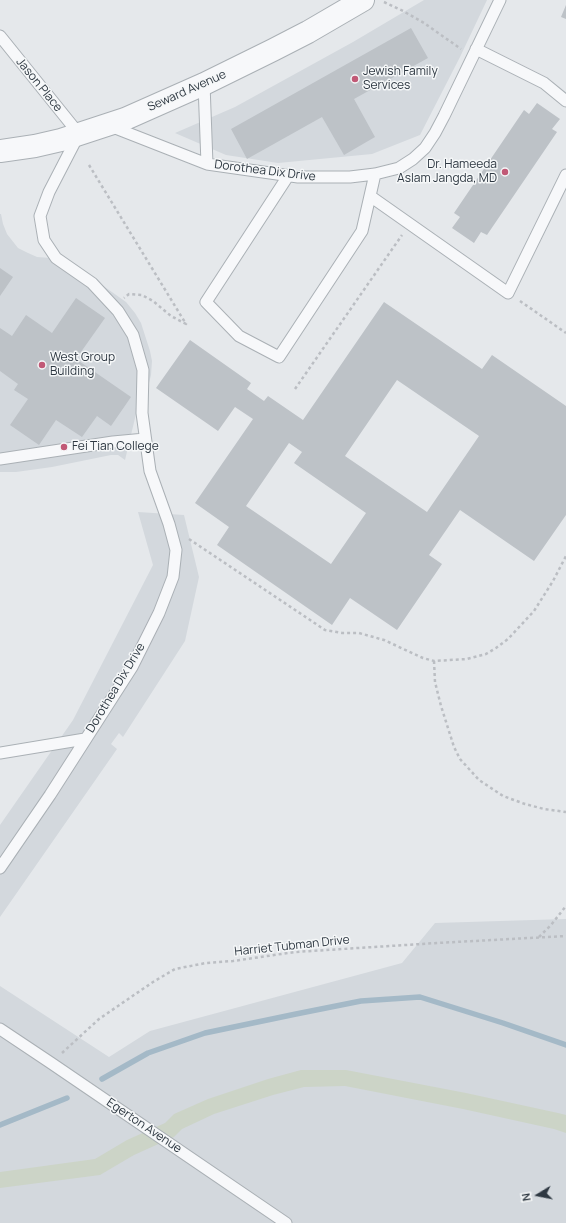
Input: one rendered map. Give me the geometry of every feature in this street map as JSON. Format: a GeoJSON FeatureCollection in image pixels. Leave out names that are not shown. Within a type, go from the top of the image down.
{"type":"FeatureCollection","features":[{"type":"Feature","properties":{"kind":"street","name":"Seward Avenue"},"geometry":{"type":"LineString","coordinates":[[0,151],[35,146],[80,134],[126,119],[204,84],[373,1]]}},
{"type":"Feature","properties":{"kind":"lane","name":"Dorothea Dix Drive"},"geometry":{"type":"LineString","coordinates":[[107,125],[207,164],[288,176],[350,177],[375,174],[400,168],[425,148],[444,116],[500,0]]}},
{"type":"Feature","properties":{"kind":"lane","name":"Jason Place"},"geometry":{"type":"LineString","coordinates":[[0,36],[80,134]]}},
{"type":"Feature","properties":{"kind":"lane"},"geometry":{"type":"LineString","coordinates":[[476,49],[544,83],[566,101]]}},
{"type":"Feature","properties":{"kind":"lane"},"geometry":{"type":"LineString","coordinates":[[204,84],[207,164]]}},
{"type":"Feature","properties":{"kind":"lane","name":"Dorothea Dix Drive"},"geometry":{"type":"LineString","coordinates":[[0,868],[50,795],[132,667],[159,613],[173,577],[176,550],[170,526],[150,471],[142,413],[143,370],[133,335],[118,311],[92,283],[56,258],[44,240],[40,216],[48,192],[80,134]]}},
{"type":"Feature","properties":{"kind":"lane"},"geometry":{"type":"LineString","coordinates":[[288,176],[206,302],[239,336],[279,357],[362,231],[375,174]]}},
{"type":"Feature","properties":{"kind":"lane"},"geometry":{"type":"LineString","coordinates":[[370,196],[508,293],[566,175]]}},
{"type":"Feature","properties":{"kind":"lane"},"geometry":{"type":"LineString","coordinates":[[0,459],[113,442],[145,439]]}},
{"type":"Feature","properties":{"kind":"lane"},"geometry":{"type":"LineString","coordinates":[[0,753],[85,739]]}},
{"type":"Feature","properties":{"kind":"lane","name":"Egerton Avenue"},"geometry":{"type":"LineString","coordinates":[[0,1029],[286,1223]]}},
{"type":"Feature","properties":{"kind":"path"},"geometry":{"type":"LineString","coordinates":[[373,1],[403,11],[424,23],[463,51]]}},
{"type":"Feature","properties":{"kind":"path"},"geometry":{"type":"LineString","coordinates":[[89,165],[186,324],[171,316],[153,301],[142,295],[129,294],[121,300]]}},
{"type":"Feature","properties":{"kind":"path"},"geometry":{"type":"LineString","coordinates":[[295,389],[404,232]]}},
{"type":"Feature","properties":{"kind":"path"},"geometry":{"type":"LineString","coordinates":[[508,293],[566,333]]}},
{"type":"Feature","properties":{"kind":"path"},"geometry":{"type":"LineString","coordinates":[[170,526],[325,630],[342,633],[360,633],[384,640],[423,658],[434,661],[467,659],[486,654],[508,639],[520,628],[534,611],[553,581],[566,556]]}},
{"type":"Feature","properties":{"kind":"path"},"geometry":{"type":"LineString","coordinates":[[434,661],[435,682],[441,706],[454,747],[460,759],[479,780],[503,796],[544,809],[566,812]]}},
{"type":"Feature","properties":{"kind":"path"},"geometry":{"type":"LineString","coordinates":[[538,938],[551,925],[566,906]]}},
{"type":"Feature","properties":{"kind":"path","name":"Harriet Tubman Drive"},"geometry":{"type":"LineString","coordinates":[[51,1063],[98,1019],[175,969],[206,963],[233,961],[295,952],[566,936]]}},
{"type":"Feature","properties":{"kind":"shaded area"},"geometry":{"type":"Polygon","coordinates":[[[424,0],[487,0],[420,135],[372,154],[278,163],[226,155],[175,133],[235,107],[353,42],[424,0]]]}},
{"type":"Feature","properties":{"kind":"shaded area","name":"Fei Tian College"},"geometry":{"type":"Polygon","coordinates":[[[0,214],[7,234],[18,248],[37,257],[51,258],[61,256],[126,302],[141,323],[152,361],[151,375],[146,395],[136,414],[125,460],[118,455],[111,455],[52,467],[16,472],[0,472],[0,214]]]}},
{"type":"Feature","properties":{"kind":"shaded area"},"geometry":{"type":"Polygon","coordinates":[[[138,512],[184,515],[199,577],[185,641],[123,737],[119,733],[111,744],[117,749],[0,917],[0,825],[73,720],[153,565],[138,512]]]}},
{"type":"Feature","properties":{"kind":"shaded area"},"geometry":{"type":"Polygon","coordinates":[[[566,919],[566,1223],[0,1223],[0,986],[109,1057],[150,1031],[402,963],[435,923],[566,919]]]}},
{"type":"Feature","properties":{"kind":"shaded area"},"geometry":{"type":"Polygon","coordinates":[[[301,1070],[346,1070],[466,1093],[558,1113],[566,1115],[566,1133],[463,1109],[345,1086],[304,1087],[273,1095],[214,1114],[182,1129],[174,1137],[134,1155],[100,1175],[0,1188],[0,1172],[95,1159],[127,1140],[165,1123],[174,1114],[208,1099],[268,1079],[301,1070]]]}},
{"type":"Feature","properties":{"kind":"building"},"geometry":{"type":"Polygon","coordinates":[[[566,5],[566,19],[561,17],[566,5]]]}},
{"type":"Feature","properties":{"kind":"building","name":"Jewish Family Services"},"geometry":{"type":"Polygon","coordinates":[[[411,28],[428,58],[354,99],[375,137],[344,155],[322,117],[247,159],[231,129],[411,28]]]}},
{"type":"Feature","properties":{"kind":"building","name":"Dr. Hameeda Aslam Jangda, MD"},"geometry":{"type":"Polygon","coordinates":[[[537,103],[560,119],[552,129],[557,132],[487,235],[481,232],[474,243],[452,228],[460,217],[454,213],[524,110],[529,114],[537,103]]]}},
{"type":"Feature","properties":{"kind":"building"},"geometry":{"type":"Polygon","coordinates":[[[0,268],[13,277],[0,296],[0,268]]]}},
{"type":"Feature","properties":{"kind":"building","name":"West Group Building"},"geometry":{"type":"Polygon","coordinates":[[[76,298],[105,318],[76,359],[131,397],[111,426],[97,416],[82,437],[56,420],[39,445],[10,425],[28,399],[14,390],[18,384],[0,371],[0,328],[12,336],[26,315],[52,333],[76,298]]]}},
{"type":"Feature","properties":{"kind":"building"},"geometry":{"type":"Polygon","coordinates":[[[384,302],[482,369],[492,355],[566,406],[566,515],[534,561],[460,510],[429,555],[442,564],[397,630],[350,598],[332,625],[217,545],[229,527],[195,503],[253,419],[235,407],[218,431],[156,388],[190,340],[251,383],[247,389],[264,401],[268,396],[303,420],[384,302]],[[397,380],[345,456],[427,512],[479,436],[397,380]],[[289,443],[246,506],[331,564],[366,513],[294,463],[302,452],[289,443]]]}},
{"type":"Feature","properties":{"kind":"waterway"},"geometry":{"type":"LineString","coordinates":[[102,1079],[148,1053],[205,1033],[361,1001],[420,997],[503,1023],[566,1045]]}},
{"type":"Feature","properties":{"kind":"waterway"},"geometry":{"type":"LineString","coordinates":[[0,1125],[67,1098]]}},
{"type":"Feature","properties":{"kind":"place","name":"Jewish Family Services"},"geometry":{"type":"Point","coordinates":[355,79]}},
{"type":"Feature","properties":{"kind":"place","name":"Dr. Hameeda Aslam Jangda, MD"},"geometry":{"type":"Point","coordinates":[505,172]}},
{"type":"Feature","properties":{"kind":"place","name":"West Group Building"},"geometry":{"type":"Point","coordinates":[42,365]}},
{"type":"Feature","properties":{"kind":"place","name":"Fei Tian College"},"geometry":{"type":"Point","coordinates":[64,447]}}]}
